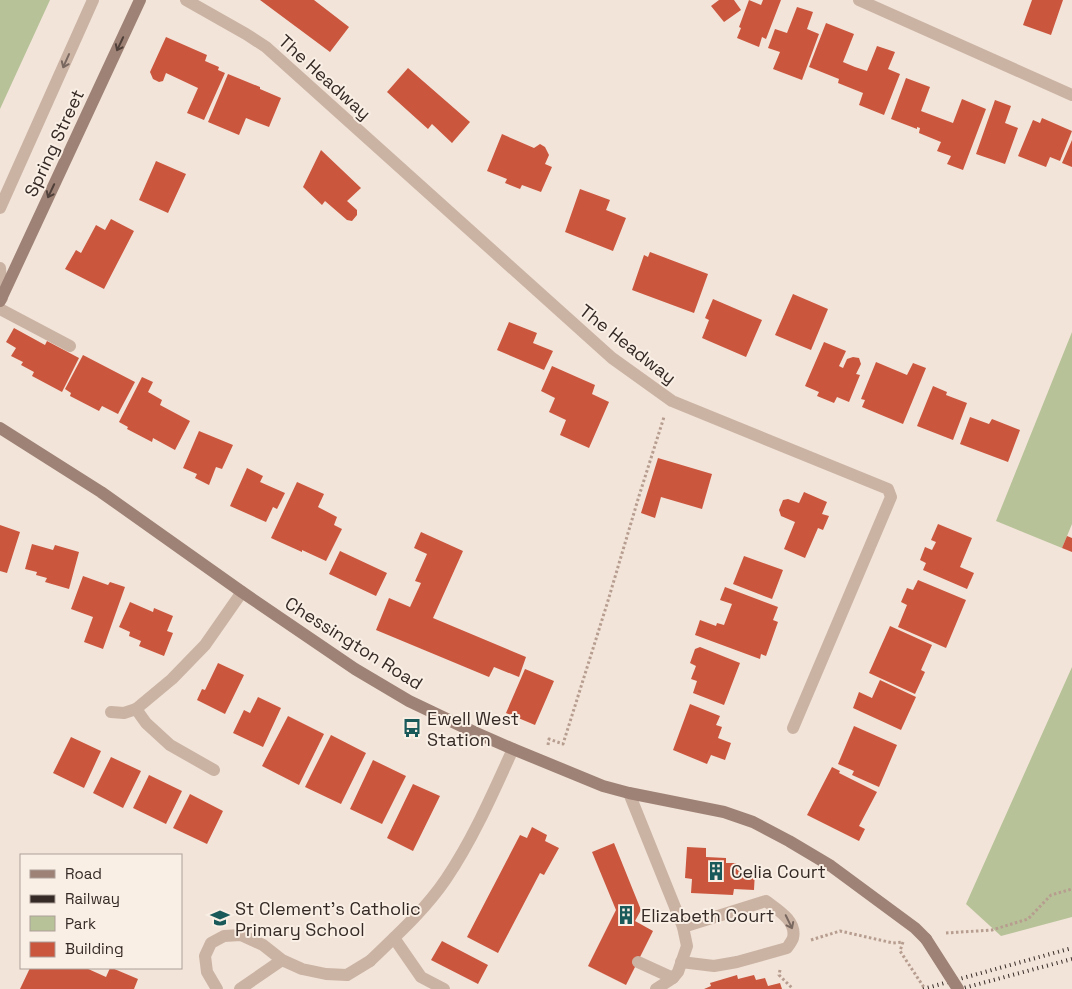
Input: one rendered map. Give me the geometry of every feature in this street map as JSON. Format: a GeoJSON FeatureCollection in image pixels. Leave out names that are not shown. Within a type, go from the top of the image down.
{"type":"FeatureCollection","features":[{"type":"Feature","properties":{"kind":"main road","name":"Spring Street"},"geometry":{"type":"LineString","coordinates":[[1,303],[140,0]]}},
{"type":"Feature","properties":{"kind":"main road","name":"Chessington Road"},"geometry":{"type":"LineString","coordinates":[[0,429],[101,492],[355,669],[410,700],[474,732],[603,786],[724,812],[753,822],[789,841],[831,866],[915,928],[926,939],[958,989]]}},
{"type":"Feature","properties":{"kind":"street"},"geometry":{"type":"LineString","coordinates":[[0,208],[93,0]]}},
{"type":"Feature","properties":{"kind":"street","name":"The Headway"},"geometry":{"type":"LineString","coordinates":[[186,0],[266,47],[612,358],[672,401],[888,489],[891,497],[793,728]]}},
{"type":"Feature","properties":{"kind":"street"},"geometry":{"type":"LineString","coordinates":[[859,0],[1072,94]]}},
{"type":"Feature","properties":{"kind":"street"},"geometry":{"type":"LineString","coordinates":[[0,268],[1,303],[70,346]]}},
{"type":"Feature","properties":{"kind":"street"},"geometry":{"type":"LineString","coordinates":[[111,712],[124,713],[136,709],[172,678],[200,651],[242,592]]}},
{"type":"Feature","properties":{"kind":"street"},"geometry":{"type":"LineString","coordinates":[[136,709],[146,723],[170,745],[214,770]]}},
{"type":"Feature","properties":{"kind":"street"},"geometry":{"type":"LineString","coordinates":[[216,989],[207,972],[205,956],[211,943],[224,936],[241,934],[263,945],[282,960],[302,968],[326,974],[348,974],[370,961],[419,913],[446,880],[473,834],[513,749]]}},
{"type":"Feature","properties":{"kind":"street"},"geometry":{"type":"LineString","coordinates":[[629,793],[683,927],[687,946],[678,972],[673,978],[656,989]]}},
{"type":"Feature","properties":{"kind":"street"},"geometry":{"type":"LineString","coordinates":[[681,962],[714,966],[737,962],[787,948],[793,938],[792,928],[785,914],[766,901],[683,927]]}},
{"type":"Feature","properties":{"kind":"street"},"geometry":{"type":"LineString","coordinates":[[394,938],[421,977],[444,989]]}},
{"type":"Feature","properties":{"kind":"street"},"geometry":{"type":"LineString","coordinates":[[240,989],[282,960]]}},
{"type":"Feature","properties":{"kind":"street"},"geometry":{"type":"LineString","coordinates":[[638,962],[673,978]]}},
{"type":"Feature","properties":{"kind":"path"},"geometry":{"type":"LineString","coordinates":[[542,762],[550,739],[563,744],[607,604],[638,496],[665,416],[672,401]]}},
{"type":"Feature","properties":{"kind":"path"},"geometry":{"type":"LineString","coordinates":[[946,933],[992,930],[1028,919],[1051,895],[1072,889]]}},
{"type":"Feature","properties":{"kind":"path"},"geometry":{"type":"LineString","coordinates":[[787,948],[840,931],[894,943],[903,942],[900,951],[925,989]]}},
{"type":"Feature","properties":{"kind":"green space"},"geometry":{"type":"Polygon","coordinates":[[[0,0],[50,0],[0,109],[0,0]]]}},
{"type":"Feature","properties":{"kind":"green space"},"geometry":{"type":"Polygon","coordinates":[[[1072,332],[1072,524],[1062,548],[996,521],[1072,332]]]}},
{"type":"Feature","properties":{"kind":"green space"},"geometry":{"type":"Polygon","coordinates":[[[1072,667],[1072,917],[1001,936],[966,904],[1072,667]]]}},
{"type":"Feature","properties":{"kind":"building"},"geometry":{"type":"Polygon","coordinates":[[[260,0],[314,0],[349,27],[330,52],[260,0]]]}},
{"type":"Feature","properties":{"kind":"building"},"geometry":{"type":"Polygon","coordinates":[[[719,0],[734,0],[741,10],[724,22],[711,6],[719,0]]]}},
{"type":"Feature","properties":{"kind":"building"},"geometry":{"type":"Polygon","coordinates":[[[749,0],[761,5],[763,0],[781,0],[766,39],[762,37],[759,47],[737,38],[749,0]]]}},
{"type":"Feature","properties":{"kind":"building"},"geometry":{"type":"Polygon","coordinates":[[[1032,0],[1063,0],[1051,35],[1023,25],[1032,0]]]}},
{"type":"Feature","properties":{"kind":"building"},"geometry":{"type":"Polygon","coordinates":[[[797,7],[813,12],[807,29],[819,34],[802,80],[773,69],[780,52],[768,48],[775,29],[787,33],[797,7]]]}},
{"type":"Feature","properties":{"kind":"building"},"geometry":{"type":"Polygon","coordinates":[[[826,23],[854,34],[843,62],[867,71],[877,46],[895,52],[888,69],[900,74],[884,115],[859,105],[863,93],[838,83],[839,79],[809,67],[826,23]]]}},
{"type":"Feature","properties":{"kind":"building"},"geometry":{"type":"Polygon","coordinates":[[[166,37],[207,55],[205,61],[219,67],[218,70],[225,73],[204,120],[187,113],[198,88],[166,73],[163,81],[159,82],[153,79],[150,72],[166,37]]]}},
{"type":"Feature","properties":{"kind":"building"},"geometry":{"type":"Polygon","coordinates":[[[408,68],[470,122],[452,143],[432,124],[428,129],[387,92],[408,68]]]}},
{"type":"Feature","properties":{"kind":"building"},"geometry":{"type":"Polygon","coordinates":[[[228,74],[281,98],[269,127],[246,118],[239,135],[208,122],[228,74]]]}},
{"type":"Feature","properties":{"kind":"building"},"geometry":{"type":"Polygon","coordinates":[[[906,78],[930,87],[921,111],[953,123],[962,99],[986,109],[963,170],[947,164],[951,156],[937,151],[941,142],[919,133],[920,128],[917,127],[917,129],[891,119],[906,78]]]}},
{"type":"Feature","properties":{"kind":"building"},"geometry":{"type":"Polygon","coordinates":[[[995,100],[1011,106],[1005,123],[1018,128],[1005,164],[976,154],[995,100]]]}},
{"type":"Feature","properties":{"kind":"building"},"geometry":{"type":"Polygon","coordinates":[[[1042,118],[1072,131],[1060,161],[1050,157],[1046,167],[1018,156],[1033,120],[1040,123],[1042,118]]]}},
{"type":"Feature","properties":{"kind":"building"},"geometry":{"type":"Polygon","coordinates":[[[502,134],[534,148],[540,144],[545,147],[549,155],[545,164],[552,167],[541,192],[522,185],[520,189],[505,183],[507,179],[487,171],[502,134]]]}},
{"type":"Feature","properties":{"kind":"building"},"geometry":{"type":"Polygon","coordinates":[[[1072,140],[1072,167],[1062,163],[1072,140]]]}},
{"type":"Feature","properties":{"kind":"building"},"geometry":{"type":"Polygon","coordinates":[[[321,150],[361,188],[347,201],[357,210],[357,215],[352,221],[347,220],[325,201],[322,205],[303,187],[321,150]]]}},
{"type":"Feature","properties":{"kind":"building"},"geometry":{"type":"Polygon","coordinates":[[[156,161],[186,174],[168,213],[139,200],[156,161]]]}},
{"type":"Feature","properties":{"kind":"building"},"geometry":{"type":"Polygon","coordinates":[[[580,189],[610,200],[606,210],[626,218],[613,251],[565,232],[580,189]]]}},
{"type":"Feature","properties":{"kind":"building"},"geometry":{"type":"Polygon","coordinates":[[[111,219],[134,231],[104,289],[65,269],[76,250],[81,253],[96,225],[105,230],[111,219]]]}},
{"type":"Feature","properties":{"kind":"building"},"geometry":{"type":"Polygon","coordinates":[[[650,252],[708,274],[694,313],[632,290],[644,255],[648,257],[650,252]]]}},
{"type":"Feature","properties":{"kind":"building"},"geometry":{"type":"Polygon","coordinates":[[[793,294],[828,309],[811,350],[775,335],[793,294]]]}},
{"type":"Feature","properties":{"kind":"building"},"geometry":{"type":"Polygon","coordinates":[[[713,299],[762,320],[746,357],[702,338],[709,320],[705,318],[713,299]]]}},
{"type":"Feature","properties":{"kind":"building"},"geometry":{"type":"Polygon","coordinates":[[[509,322],[537,333],[533,343],[553,351],[544,370],[497,350],[509,322]]]}},
{"type":"Feature","properties":{"kind":"building"},"geometry":{"type":"Polygon","coordinates":[[[14,328],[45,345],[47,341],[79,358],[62,392],[32,376],[34,372],[21,365],[23,362],[11,356],[16,348],[6,342],[14,328]]]}},
{"type":"Feature","properties":{"kind":"building"},"geometry":{"type":"Polygon","coordinates":[[[824,342],[846,351],[839,366],[843,368],[847,359],[859,358],[861,364],[856,374],[860,375],[849,402],[837,397],[834,403],[817,396],[819,392],[805,386],[824,342]]]}},
{"type":"Feature","properties":{"kind":"building"},"geometry":{"type":"Polygon","coordinates":[[[83,355],[135,382],[118,414],[102,406],[99,411],[70,396],[71,393],[65,389],[83,355]]]}},
{"type":"Feature","properties":{"kind":"building"},"geometry":{"type":"Polygon","coordinates":[[[876,362],[907,375],[913,363],[926,368],[903,424],[862,407],[865,400],[861,399],[876,362]]]}},
{"type":"Feature","properties":{"kind":"building"},"geometry":{"type":"Polygon","coordinates":[[[552,366],[595,385],[592,394],[609,402],[589,448],[560,435],[566,420],[549,412],[555,398],[541,391],[552,366]]]}},
{"type":"Feature","properties":{"kind":"building"},"geometry":{"type":"Polygon","coordinates":[[[142,377],[153,382],[148,392],[162,400],[160,405],[190,421],[175,450],[153,438],[152,442],[127,429],[128,427],[119,422],[142,377]]]}},
{"type":"Feature","properties":{"kind":"building"},"geometry":{"type":"Polygon","coordinates":[[[933,386],[947,392],[946,395],[967,403],[953,440],[917,426],[933,386]]]}},
{"type":"Feature","properties":{"kind":"building"},"geometry":{"type":"Polygon","coordinates":[[[970,417],[989,424],[992,419],[1020,430],[1008,462],[960,444],[970,417]]]}},
{"type":"Feature","properties":{"kind":"building"},"geometry":{"type":"Polygon","coordinates":[[[199,431],[233,445],[222,469],[216,467],[209,485],[195,478],[197,474],[183,468],[199,431]]]}},
{"type":"Feature","properties":{"kind":"building"},"geometry":{"type":"Polygon","coordinates":[[[658,458],[712,474],[702,509],[661,497],[655,518],[641,513],[658,458]]]}},
{"type":"Feature","properties":{"kind":"building"},"geometry":{"type":"Polygon","coordinates":[[[247,468],[263,476],[260,482],[285,493],[277,509],[273,507],[266,522],[230,506],[247,468]]]}},
{"type":"Feature","properties":{"kind":"building"},"geometry":{"type":"Polygon","coordinates":[[[297,482],[324,494],[318,507],[337,517],[334,525],[342,529],[326,561],[271,538],[297,482]]]}},
{"type":"Feature","properties":{"kind":"building"},"geometry":{"type":"Polygon","coordinates":[[[804,492],[827,502],[822,514],[829,516],[823,530],[818,528],[805,558],[784,549],[795,522],[781,516],[779,510],[783,500],[788,499],[799,503],[804,492]]]}},
{"type":"Feature","properties":{"kind":"building"},"geometry":{"type":"Polygon","coordinates":[[[938,524],[972,538],[960,567],[974,573],[967,589],[923,570],[926,563],[920,560],[925,547],[932,550],[936,542],[931,540],[938,524]]]}},
{"type":"Feature","properties":{"kind":"building"},"geometry":{"type":"Polygon","coordinates":[[[0,525],[20,532],[7,573],[0,571],[0,525]]]}},
{"type":"Feature","properties":{"kind":"building"},"geometry":{"type":"Polygon","coordinates":[[[421,532],[463,551],[433,618],[526,657],[519,677],[494,667],[489,677],[376,630],[389,598],[410,607],[421,583],[415,581],[427,554],[414,548],[421,532]]]}},
{"type":"Feature","properties":{"kind":"building"},"geometry":{"type":"Polygon","coordinates":[[[1067,536],[1072,538],[1072,552],[1062,548],[1067,536]]]}},
{"type":"Feature","properties":{"kind":"building"},"geometry":{"type":"Polygon","coordinates":[[[32,544],[53,550],[55,545],[79,552],[69,589],[45,582],[47,578],[36,575],[37,572],[25,569],[32,544]]]}},
{"type":"Feature","properties":{"kind":"building"},"geometry":{"type":"Polygon","coordinates":[[[340,551],[387,573],[376,596],[329,574],[340,551]]]}},
{"type":"Feature","properties":{"kind":"building"},"geometry":{"type":"Polygon","coordinates":[[[744,556],[783,570],[772,599],[733,584],[744,556]]]}},
{"type":"Feature","properties":{"kind":"building"},"geometry":{"type":"Polygon","coordinates":[[[83,576],[108,585],[110,582],[125,587],[103,649],[84,642],[93,617],[71,609],[83,576]]]}},
{"type":"Feature","properties":{"kind":"building"},"geometry":{"type":"Polygon","coordinates":[[[918,580],[966,600],[946,648],[898,627],[907,605],[901,602],[907,588],[913,590],[918,580]]]}},
{"type":"Feature","properties":{"kind":"building"},"geometry":{"type":"Polygon","coordinates":[[[725,587],[778,607],[773,620],[778,622],[766,656],[761,654],[760,659],[695,635],[700,620],[716,626],[717,623],[724,625],[732,604],[720,600],[725,587]]]}},
{"type":"Feature","properties":{"kind":"building"},"geometry":{"type":"Polygon","coordinates":[[[130,602],[153,612],[154,608],[173,616],[167,631],[173,633],[164,656],[139,646],[141,641],[129,636],[130,632],[119,627],[130,602]]]}},
{"type":"Feature","properties":{"kind":"building"},"geometry":{"type":"Polygon","coordinates":[[[890,626],[932,645],[921,670],[925,672],[915,694],[869,673],[890,626]]]}},
{"type":"Feature","properties":{"kind":"building"},"geometry":{"type":"Polygon","coordinates":[[[700,647],[740,663],[724,705],[693,693],[697,681],[691,679],[696,666],[690,663],[695,649],[700,647]]]}},
{"type":"Feature","properties":{"kind":"building"},"geometry":{"type":"Polygon","coordinates":[[[218,663],[244,675],[225,714],[197,700],[202,689],[205,690],[218,663]]]}},
{"type":"Feature","properties":{"kind":"building"},"geometry":{"type":"Polygon","coordinates":[[[525,669],[554,681],[535,725],[506,713],[525,669]]]}},
{"type":"Feature","properties":{"kind":"building"},"geometry":{"type":"Polygon","coordinates":[[[880,680],[916,697],[901,730],[853,708],[859,692],[872,698],[880,680]]]}},
{"type":"Feature","properties":{"kind":"building"},"geometry":{"type":"Polygon","coordinates":[[[258,697],[281,708],[263,747],[233,733],[244,710],[250,713],[258,697]]]}},
{"type":"Feature","properties":{"kind":"building"},"geometry":{"type":"Polygon","coordinates":[[[690,704],[720,716],[716,725],[722,727],[718,738],[731,743],[725,760],[711,755],[707,764],[673,750],[690,704]]]}},
{"type":"Feature","properties":{"kind":"building"},"geometry":{"type":"Polygon","coordinates":[[[288,716],[324,734],[299,785],[262,766],[288,716]]]}},
{"type":"Feature","properties":{"kind":"building"},"geometry":{"type":"Polygon","coordinates":[[[854,726],[897,745],[879,787],[852,775],[854,771],[838,764],[854,726]]]}},
{"type":"Feature","properties":{"kind":"building"},"geometry":{"type":"Polygon","coordinates":[[[331,735],[366,753],[341,804],[305,787],[331,735]]]}},
{"type":"Feature","properties":{"kind":"building"},"geometry":{"type":"Polygon","coordinates":[[[71,737],[101,751],[84,788],[53,773],[71,737]]]}},
{"type":"Feature","properties":{"kind":"building"},"geometry":{"type":"Polygon","coordinates":[[[111,757],[141,771],[123,808],[93,793],[111,757]]]}},
{"type":"Feature","properties":{"kind":"building"},"geometry":{"type":"Polygon","coordinates":[[[373,760],[406,776],[382,824],[350,809],[373,760]]]}},
{"type":"Feature","properties":{"kind":"building"},"geometry":{"type":"Polygon","coordinates":[[[832,767],[840,771],[839,773],[877,792],[859,826],[865,829],[859,841],[807,815],[832,767]]]}},
{"type":"Feature","properties":{"kind":"building"},"geometry":{"type":"Polygon","coordinates":[[[149,775],[182,791],[166,824],[133,808],[149,775]]]}},
{"type":"Feature","properties":{"kind":"building"},"geometry":{"type":"Polygon","coordinates":[[[413,784],[440,796],[413,851],[387,838],[413,784]]]}},
{"type":"Feature","properties":{"kind":"building"},"geometry":{"type":"Polygon","coordinates":[[[190,794],[223,811],[207,844],[173,828],[190,794]]]}},
{"type":"Feature","properties":{"kind":"building"},"geometry":{"type":"Polygon","coordinates":[[[532,827],[547,835],[545,841],[559,848],[544,875],[540,873],[498,953],[467,937],[520,835],[527,838],[532,827]]]}},
{"type":"Feature","properties":{"kind":"building","name":"Elizabeth Court"},"geometry":{"type":"Polygon","coordinates":[[[614,843],[641,910],[635,921],[653,931],[626,985],[588,966],[616,910],[592,852],[614,843]]]}},
{"type":"Feature","properties":{"kind":"building","name":"Celia Court"},"geometry":{"type":"Polygon","coordinates":[[[687,847],[706,848],[706,857],[726,858],[726,863],[737,863],[737,870],[755,871],[754,890],[734,889],[733,895],[691,893],[692,879],[685,878],[687,847]]]}},
{"type":"Feature","properties":{"kind":"building"},"geometry":{"type":"Polygon","coordinates":[[[442,941],[488,965],[478,984],[431,960],[442,941]]]}},
{"type":"Feature","properties":{"kind":"building"},"geometry":{"type":"Polygon","coordinates":[[[30,969],[88,969],[106,977],[110,969],[114,969],[138,979],[134,989],[20,989],[30,969]]]}},
{"type":"Feature","properties":{"kind":"building"},"geometry":{"type":"Polygon","coordinates":[[[737,975],[738,979],[754,975],[756,980],[765,978],[768,986],[780,983],[782,989],[704,989],[711,986],[710,983],[737,975]]]}},
{"type":"Feature","properties":{"kind":"railway"},"geometry":{"type":"LineString","coordinates":[[923,989],[1072,948]]}},
{"type":"Feature","properties":{"kind":"railway"},"geometry":{"type":"LineString","coordinates":[[960,989],[1072,959]]}},
{"type":"Feature","properties":{"kind":"place","name":"Ewell West Station"},"geometry":{"type":"Point","coordinates":[412,728]}},
{"type":"Feature","properties":{"kind":"place","name":"Celia Court"},"geometry":{"type":"Point","coordinates":[716,871]}},
{"type":"Feature","properties":{"kind":"place","name":"Elizabeth Court"},"geometry":{"type":"Point","coordinates":[626,915]}},
{"type":"Feature","properties":{"kind":"place","name":"St Clement's Catholic Primary School"},"geometry":{"type":"Point","coordinates":[220,918]}}]}
